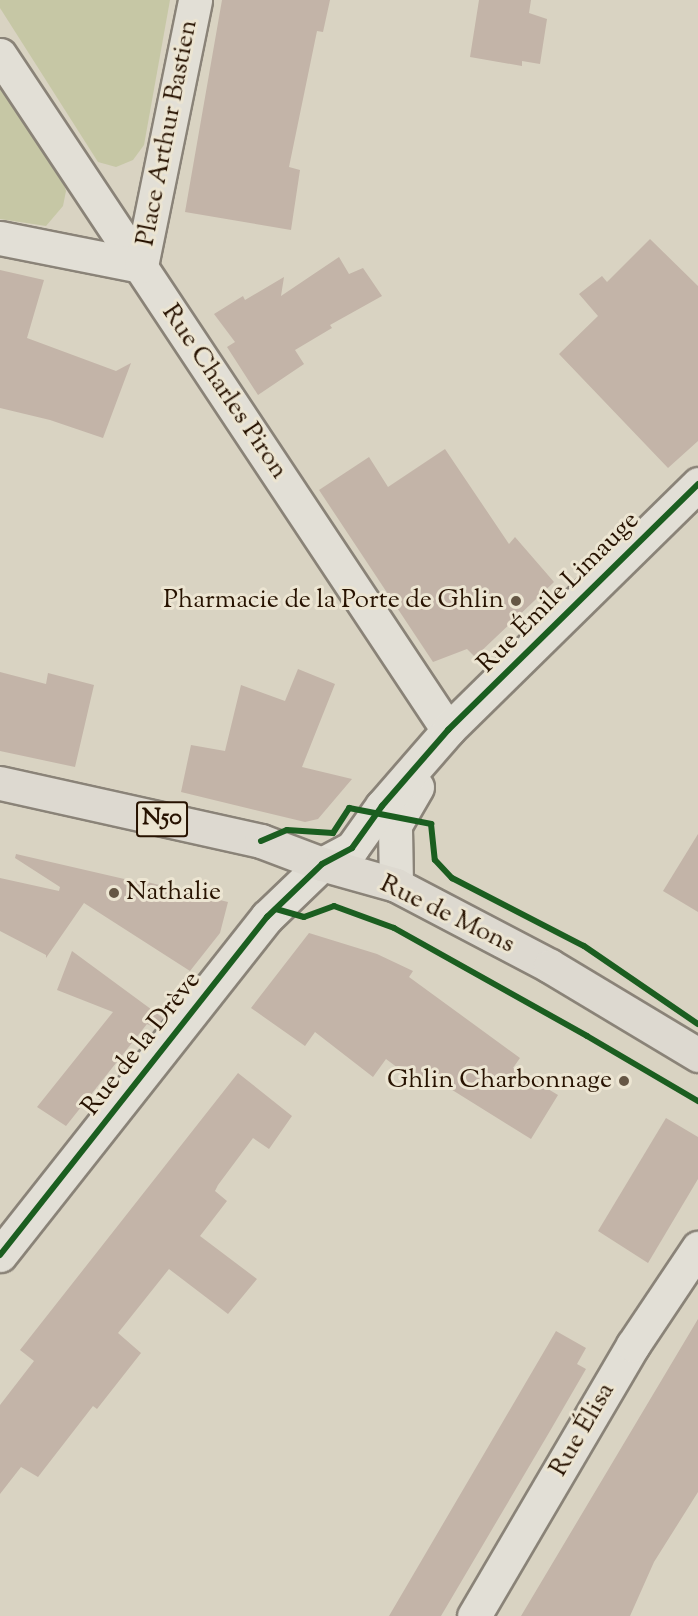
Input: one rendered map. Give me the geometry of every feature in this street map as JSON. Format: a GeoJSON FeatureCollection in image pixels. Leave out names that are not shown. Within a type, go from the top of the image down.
{"type":"FeatureCollection","features":[{"type":"Feature","properties":{"kind":"main road","name":"Rue de Mons"},"geometry":{"type":"LineString","coordinates":[[0,783],[261,842],[322,864],[396,885],[550,966],[698,1055]]}},
{"type":"Feature","properties":{"kind":"street","name":"Place Arthur Bastien"},"geometry":{"type":"LineString","coordinates":[[0,238],[141,266],[195,0]]}},
{"type":"Feature","properties":{"kind":"street","name":"Rue Charles Piron"},"geometry":{"type":"LineString","coordinates":[[0,55],[448,730]]}},
{"type":"Feature","properties":{"kind":"street","name":"Rue Émile Limauge"},"geometry":{"type":"LineString","coordinates":[[448,730],[698,484]]}},
{"type":"Feature","properties":{"kind":"street","name":"Rue de la Drève"},"geometry":{"type":"LineString","coordinates":[[0,1255],[267,917],[322,864],[352,848],[382,806],[448,730]]}},
{"type":"Feature","properties":{"kind":"street"},"geometry":{"type":"LineString","coordinates":[[396,885],[395,825],[448,730]]}},
{"type":"Feature","properties":{"kind":"street","name":"Rue Élisa"},"geometry":{"type":"LineString","coordinates":[[474,1616],[633,1346],[698,1248]]}},
{"type":"Feature","properties":{"kind":"green space"},"geometry":{"type":"Polygon","coordinates":[[[0,0],[170,0],[144,145],[133,160],[116,167],[98,162],[0,8],[0,0]]]}},
{"type":"Feature","properties":{"kind":"green space"},"geometry":{"type":"Polygon","coordinates":[[[0,87],[61,176],[66,191],[63,206],[46,226],[0,219],[0,87]]]}},
{"type":"Feature","properties":{"kind":"building"},"geometry":{"type":"Polygon","coordinates":[[[222,0],[330,0],[323,32],[317,31],[289,167],[300,170],[291,230],[185,212],[222,0]]]}},
{"type":"Feature","properties":{"kind":"building"},"geometry":{"type":"Polygon","coordinates":[[[479,0],[531,0],[529,13],[547,19],[540,64],[522,61],[522,66],[470,57],[479,0]]]}},
{"type":"Feature","properties":{"kind":"building"},"geometry":{"type":"Polygon","coordinates":[[[650,239],[698,286],[698,441],[668,468],[559,354],[598,316],[579,294],[602,276],[607,282],[650,239]]]}},
{"type":"Feature","properties":{"kind":"building"},"geometry":{"type":"Polygon","coordinates":[[[339,257],[349,274],[363,268],[382,296],[330,325],[332,328],[295,350],[304,364],[258,395],[227,347],[235,342],[214,314],[243,296],[245,300],[284,277],[281,296],[339,257]]]}},
{"type":"Feature","properties":{"kind":"building"},"geometry":{"type":"Polygon","coordinates":[[[0,270],[44,280],[27,338],[116,371],[131,363],[103,438],[50,420],[0,408],[0,270]]]}},
{"type":"Feature","properties":{"kind":"building"},"geometry":{"type":"Polygon","coordinates":[[[445,449],[509,544],[515,537],[554,582],[475,657],[467,649],[433,662],[319,490],[369,457],[388,487],[445,449]]]}},
{"type":"Feature","properties":{"kind":"building"},"geometry":{"type":"Polygon","coordinates":[[[298,669],[335,684],[302,767],[352,779],[318,819],[305,822],[181,792],[191,745],[225,751],[241,685],[285,701],[298,669]]]}},
{"type":"Feature","properties":{"kind":"building"},"geometry":{"type":"Polygon","coordinates":[[[0,672],[46,684],[48,673],[94,685],[75,767],[0,751],[0,672]]]}},
{"type":"Feature","properties":{"kind":"building"},"geometry":{"type":"Polygon","coordinates":[[[698,834],[698,912],[663,891],[698,834]]]}},
{"type":"Feature","properties":{"kind":"building"},"geometry":{"type":"Polygon","coordinates":[[[16,854],[228,902],[220,933],[190,971],[84,903],[46,958],[46,955],[0,931],[0,878],[59,891],[60,887],[15,858],[16,854]]]}},
{"type":"Feature","properties":{"kind":"building"},"geometry":{"type":"Polygon","coordinates":[[[309,933],[377,954],[413,971],[409,977],[520,1058],[513,1068],[558,1095],[531,1139],[433,1078],[426,1089],[386,1059],[373,1077],[315,1032],[305,1046],[251,1008],[309,933]]]}},
{"type":"Feature","properties":{"kind":"building"},"geometry":{"type":"Polygon","coordinates":[[[72,951],[163,1018],[156,1028],[147,1024],[66,1126],[37,1107],[113,1012],[57,990],[72,951]]]}},
{"type":"Feature","properties":{"kind":"building"},"geometry":{"type":"Polygon","coordinates":[[[238,1073],[292,1116],[269,1149],[253,1138],[218,1185],[215,1191],[227,1201],[200,1236],[257,1279],[228,1314],[169,1269],[118,1333],[141,1353],[97,1409],[93,1406],[38,1477],[21,1467],[0,1494],[0,1405],[34,1361],[20,1350],[238,1073]]]}},
{"type":"Feature","properties":{"kind":"building"},"geometry":{"type":"Polygon","coordinates":[[[666,1118],[698,1137],[698,1179],[648,1263],[598,1231],[666,1118]]]}},
{"type":"Feature","properties":{"kind":"building"},"geometry":{"type":"Polygon","coordinates":[[[698,1319],[698,1492],[654,1562],[630,1616],[521,1616],[698,1319]]]}},
{"type":"Feature","properties":{"kind":"building"},"geometry":{"type":"Polygon","coordinates":[[[556,1331],[586,1348],[577,1364],[586,1369],[550,1431],[441,1616],[389,1616],[556,1331]]]}},
{"type":"Feature","properties":{"kind":"cycle path"},"geometry":{"type":"LineString","coordinates":[[0,1255],[267,917],[322,864],[352,848],[382,806],[448,730],[698,484]]}},
{"type":"Feature","properties":{"kind":"cycle path"},"geometry":{"type":"LineString","coordinates":[[261,841],[287,830],[333,833],[349,808],[431,824],[435,860],[452,878],[584,946],[698,1024]]}},
{"type":"Feature","properties":{"kind":"cycle path"},"geometry":{"type":"LineString","coordinates":[[276,909],[304,917],[334,906],[394,928],[698,1101]]}},
{"type":"Feature","properties":{"kind":"place","name":"Pharmacie de la Porte de Ghlin"},"geometry":{"type":"Point","coordinates":[516,601]}},
{"type":"Feature","properties":{"kind":"place","name":"Nathalie"},"geometry":{"type":"Point","coordinates":[114,893]}},
{"type":"Feature","properties":{"kind":"place","name":"Ghlin Charbonnage"},"geometry":{"type":"Point","coordinates":[624,1081]}}]}
